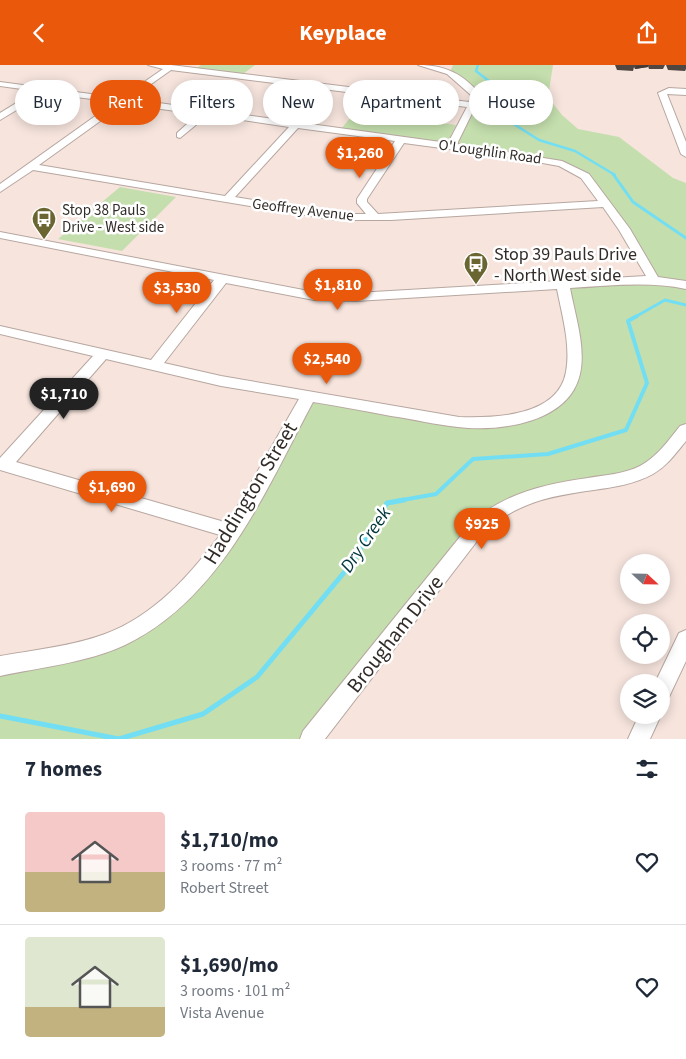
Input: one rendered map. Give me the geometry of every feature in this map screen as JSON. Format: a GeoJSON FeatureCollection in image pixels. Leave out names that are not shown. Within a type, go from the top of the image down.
{"type":"FeatureCollection","features":[{"type":"Feature","properties":{"kind":"street"},"geometry":{"type":"LineString","coordinates":[[152,65],[469,105]]}},
{"type":"Feature","properties":{"kind":"street"},"geometry":{"type":"LineString","coordinates":[[422,65],[452,73],[469,87]]}},
{"type":"Feature","properties":{"kind":"street"},"geometry":{"type":"LineString","coordinates":[[152,80],[170,67]]}},
{"type":"Feature","properties":{"kind":"street"},"geometry":{"type":"LineString","coordinates":[[246,77],[254,70]]}},
{"type":"Feature","properties":{"kind":"street","name":"O'Loughlin Road"},"geometry":{"type":"LineString","coordinates":[[0,84],[15,86]]}},
{"type":"Feature","properties":{"kind":"street"},"geometry":{"type":"LineString","coordinates":[[686,92],[669,91],[662,93],[686,154]]}},
{"type":"Feature","properties":{"kind":"street"},"geometry":{"type":"LineString","coordinates":[[0,117],[15,108]]}},
{"type":"Feature","properties":{"kind":"street"},"geometry":{"type":"LineString","coordinates":[[451,147],[469,113]]}},
{"type":"Feature","properties":{"kind":"street"},"geometry":{"type":"LineString","coordinates":[[0,189],[90,125]]}},
{"type":"Feature","properties":{"kind":"street"},"geometry":{"type":"LineString","coordinates":[[180,135],[192,125]]}},
{"type":"Feature","properties":{"kind":"street"},"geometry":{"type":"LineString","coordinates":[[227,200],[296,125]]}},
{"type":"Feature","properties":{"kind":"street","name":"O'Loughlin Road"},"geometry":{"type":"LineString","coordinates":[[296,125],[562,163],[585,176],[624,229],[654,280]]}},
{"type":"Feature","properties":{"kind":"street"},"geometry":{"type":"LineString","coordinates":[[375,217],[362,203],[362,199],[401,140]]}},
{"type":"Feature","properties":{"kind":"street","name":"Geoffrey Avenue"},"geometry":{"type":"LineString","coordinates":[[32,167],[325,216],[375,217],[606,204]]}},
{"type":"Feature","properties":{"kind":"street"},"geometry":{"type":"LineString","coordinates":[[0,235],[296,293],[334,297],[654,280],[686,285]]}},
{"type":"Feature","properties":{"kind":"street"},"geometry":{"type":"LineString","coordinates":[[154,366],[222,279]]}},
{"type":"Feature","properties":{"kind":"street"},"geometry":{"type":"LineString","coordinates":[[0,330],[221,381],[308,397],[474,423],[511,420],[538,412],[561,396],[569,385],[573,374],[573,340],[563,285]]}},
{"type":"Feature","properties":{"kind":"street"},"geometry":{"type":"LineString","coordinates":[[103,354],[2,465],[232,531]]}},
{"type":"Feature","properties":{"kind":"street","name":"Haddington Street"},"geometry":{"type":"LineString","coordinates":[[0,666],[88,648],[116,640],[153,619],[192,583],[232,531],[308,397]]}},
{"type":"Feature","properties":{"kind":"street","name":"Brougham Drive"},"geometry":{"type":"LineString","coordinates":[[311,739],[478,527],[494,512],[525,497],[627,479],[647,471],[660,462],[686,430]]}},
{"type":"Feature","properties":{"kind":"street"},"geometry":{"type":"LineString","coordinates":[[669,674],[686,639]]}},
{"type":"Feature","properties":{"kind":"street"},"geometry":{"type":"LineString","coordinates":[[639,739],[646,724]]}},
{"type":"Feature","properties":{"kind":"green space"},"geometry":{"type":"Polygon","coordinates":[[[201,65],[255,65],[243,74],[196,69],[201,65]]]}},
{"type":"Feature","properties":{"kind":"green space"},"geometry":{"type":"Polygon","coordinates":[[[453,65],[553,65],[551,80],[469,80],[469,88],[450,72],[453,65]]]}},
{"type":"Feature","properties":{"kind":"green space"},"geometry":{"type":"Polygon","coordinates":[[[553,103],[562,115],[578,129],[619,137],[673,178],[686,183],[686,432],[659,462],[502,506],[312,739],[0,739],[0,665],[141,627],[219,550],[308,397],[467,423],[538,412],[572,376],[563,285],[658,280],[585,176],[569,166],[451,147],[469,113],[469,125],[553,125],[553,103]]]}},
{"type":"Feature","properties":{"kind":"green space"},"geometry":{"type":"Polygon","coordinates":[[[344,125],[456,125],[447,144],[341,129],[344,125]]]}},
{"type":"Feature","properties":{"kind":"green space"},"geometry":{"type":"Polygon","coordinates":[[[120,187],[176,197],[122,251],[58,239],[120,187]]]}},
{"type":"Feature","properties":{"kind":"waterway","name":"Dry Creek"},"geometry":{"type":"LineString","coordinates":[[478,65],[476,71],[507,95],[509,121],[539,140],[575,151],[615,175]]}},
{"type":"Feature","properties":{"kind":"waterway","name":"Dry Creek"},"geometry":{"type":"LineString","coordinates":[[613,174],[633,202],[686,238]]}},
{"type":"Feature","properties":{"kind":"waterway","name":"Dry Creek"},"geometry":{"type":"LineString","coordinates":[[635,317],[665,300],[686,305]]}},
{"type":"Feature","properties":{"kind":"waterway","name":"Dry Creek"},"geometry":{"type":"LineString","coordinates":[[397,501],[436,494],[473,459],[548,454],[626,430],[647,383],[628,321],[637,316]]}},
{"type":"Feature","properties":{"kind":"waterway","name":"Dry Creek"},"geometry":{"type":"LineString","coordinates":[[0,716],[119,739],[203,714],[257,677],[352,563],[387,503],[404,500]]}},
{"type":"Feature","properties":{"kind":"place","name":"Stop 38 Pauls Drive - West side"},"geometry":{"type":"Point","coordinates":[44,240]}},
{"type":"Feature","properties":{"kind":"place","name":"Stop 39 Pauls Drive - North West side"},"geometry":{"type":"Point","coordinates":[476,285]}}]}
